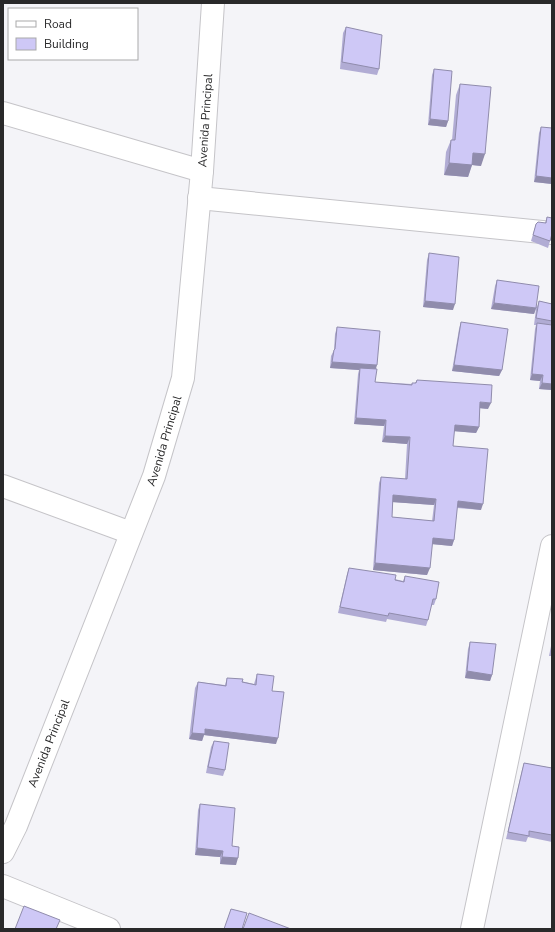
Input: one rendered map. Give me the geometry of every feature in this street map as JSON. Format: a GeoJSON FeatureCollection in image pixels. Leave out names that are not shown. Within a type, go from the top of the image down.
{"type":"FeatureCollection","features":[{"type":"Feature","properties":{"kind":"street","name":"Avenida Principal"},"geometry":{"type":"LineString","coordinates":[[3,852],[10,824],[154,476],[183,378],[202,171],[213,3]]}},
{"type":"Feature","properties":{"kind":"street"},"geometry":{"type":"LineString","coordinates":[[3,113],[202,171]]}},
{"type":"Feature","properties":{"kind":"street"},"geometry":{"type":"LineString","coordinates":[[199,198],[552,233]]}},
{"type":"Feature","properties":{"kind":"street"},"geometry":{"type":"LineString","coordinates":[[3,486],[131,533]]}},
{"type":"Feature","properties":{"kind":"street"},"geometry":{"type":"LineString","coordinates":[[472,929],[552,546]]}},
{"type":"Feature","properties":{"kind":"street"},"geometry":{"type":"LineString","coordinates":[[3,886],[109,929]]}},
{"type":"Feature","properties":{"kind":"building"},"geometry":{"type":"Polygon","coordinates":[[[346,27],[382,35],[379,69],[342,62],[346,27]]]}},
{"type":"Feature","properties":{"kind":"building"},"geometry":{"type":"Polygon","coordinates":[[[434,69],[452,71],[448,121],[430,119],[434,69]]]}},
{"type":"Feature","properties":{"kind":"building"},"geometry":{"type":"Polygon","coordinates":[[[460,84],[491,87],[485,154],[473,153],[472,165],[449,163],[451,140],[455,140],[460,84]]]}},
{"type":"Feature","properties":{"kind":"building"},"geometry":{"type":"Polygon","coordinates":[[[541,127],[552,128],[552,178],[536,176],[541,127]]]}},
{"type":"Feature","properties":{"kind":"building"},"geometry":{"type":"Polygon","coordinates":[[[547,217],[552,218],[552,234],[550,241],[533,235],[536,224],[538,222],[546,223],[547,217]]]}},
{"type":"Feature","properties":{"kind":"building"},"geometry":{"type":"Polygon","coordinates":[[[429,253],[459,257],[455,304],[425,301],[429,253]]]}},
{"type":"Feature","properties":{"kind":"building"},"geometry":{"type":"Polygon","coordinates":[[[497,280],[539,286],[536,308],[494,303],[497,280]]]}},
{"type":"Feature","properties":{"kind":"building"},"geometry":{"type":"Polygon","coordinates":[[[539,301],[552,304],[552,321],[536,318],[539,301]]]}},
{"type":"Feature","properties":{"kind":"building"},"geometry":{"type":"Polygon","coordinates":[[[461,322],[508,329],[502,370],[454,365],[461,322]]]}},
{"type":"Feature","properties":{"kind":"building"},"geometry":{"type":"Polygon","coordinates":[[[537,323],[552,325],[552,384],[542,383],[543,375],[532,374],[537,323]]]}},
{"type":"Feature","properties":{"kind":"building"},"geometry":{"type":"Polygon","coordinates":[[[337,327],[380,331],[377,365],[332,362],[337,327]]]}},
{"type":"Feature","properties":{"kind":"building"},"geometry":{"type":"Polygon","coordinates":[[[360,368],[377,369],[375,382],[412,385],[412,383],[416,383],[417,380],[492,385],[491,403],[480,402],[479,427],[455,425],[453,446],[488,449],[483,504],[458,501],[454,540],[433,538],[430,568],[375,563],[381,477],[407,479],[410,437],[385,436],[386,420],[356,418],[360,368]],[[393,495],[392,517],[434,521],[436,499],[393,495]]]}},
{"type":"Feature","properties":{"kind":"building"},"geometry":{"type":"Polygon","coordinates":[[[349,568],[396,575],[395,580],[404,582],[405,576],[439,582],[436,599],[433,599],[428,620],[389,613],[388,616],[340,607],[349,568]]]}},
{"type":"Feature","properties":{"kind":"building"},"geometry":{"type":"Polygon","coordinates":[[[470,642],[496,644],[492,675],[467,671],[470,642]]]}},
{"type":"Feature","properties":{"kind":"building"},"geometry":{"type":"Polygon","coordinates":[[[257,674],[274,676],[272,691],[284,692],[278,738],[205,729],[205,734],[192,733],[198,682],[226,686],[227,678],[243,679],[242,682],[256,685],[257,674]]]}},
{"type":"Feature","properties":{"kind":"building"},"geometry":{"type":"Polygon","coordinates":[[[214,741],[229,743],[225,770],[208,767],[214,741]]]}},
{"type":"Feature","properties":{"kind":"building"},"geometry":{"type":"Polygon","coordinates":[[[524,763],[552,768],[552,835],[529,831],[529,836],[508,832],[524,763]]]}},
{"type":"Feature","properties":{"kind":"building"},"geometry":{"type":"Polygon","coordinates":[[[200,804],[235,808],[232,846],[239,847],[238,858],[222,857],[223,851],[197,848],[200,804]]]}},
{"type":"Feature","properties":{"kind":"building"},"geometry":{"type":"Polygon","coordinates":[[[24,906],[60,920],[56,929],[15,929],[24,906]]]}},
{"type":"Feature","properties":{"kind":"building"},"geometry":{"type":"Polygon","coordinates":[[[231,909],[247,913],[242,929],[224,929],[231,909]]]}},
{"type":"Feature","properties":{"kind":"building"},"geometry":{"type":"Polygon","coordinates":[[[249,913],[291,929],[243,929],[249,913]]]}}]}
